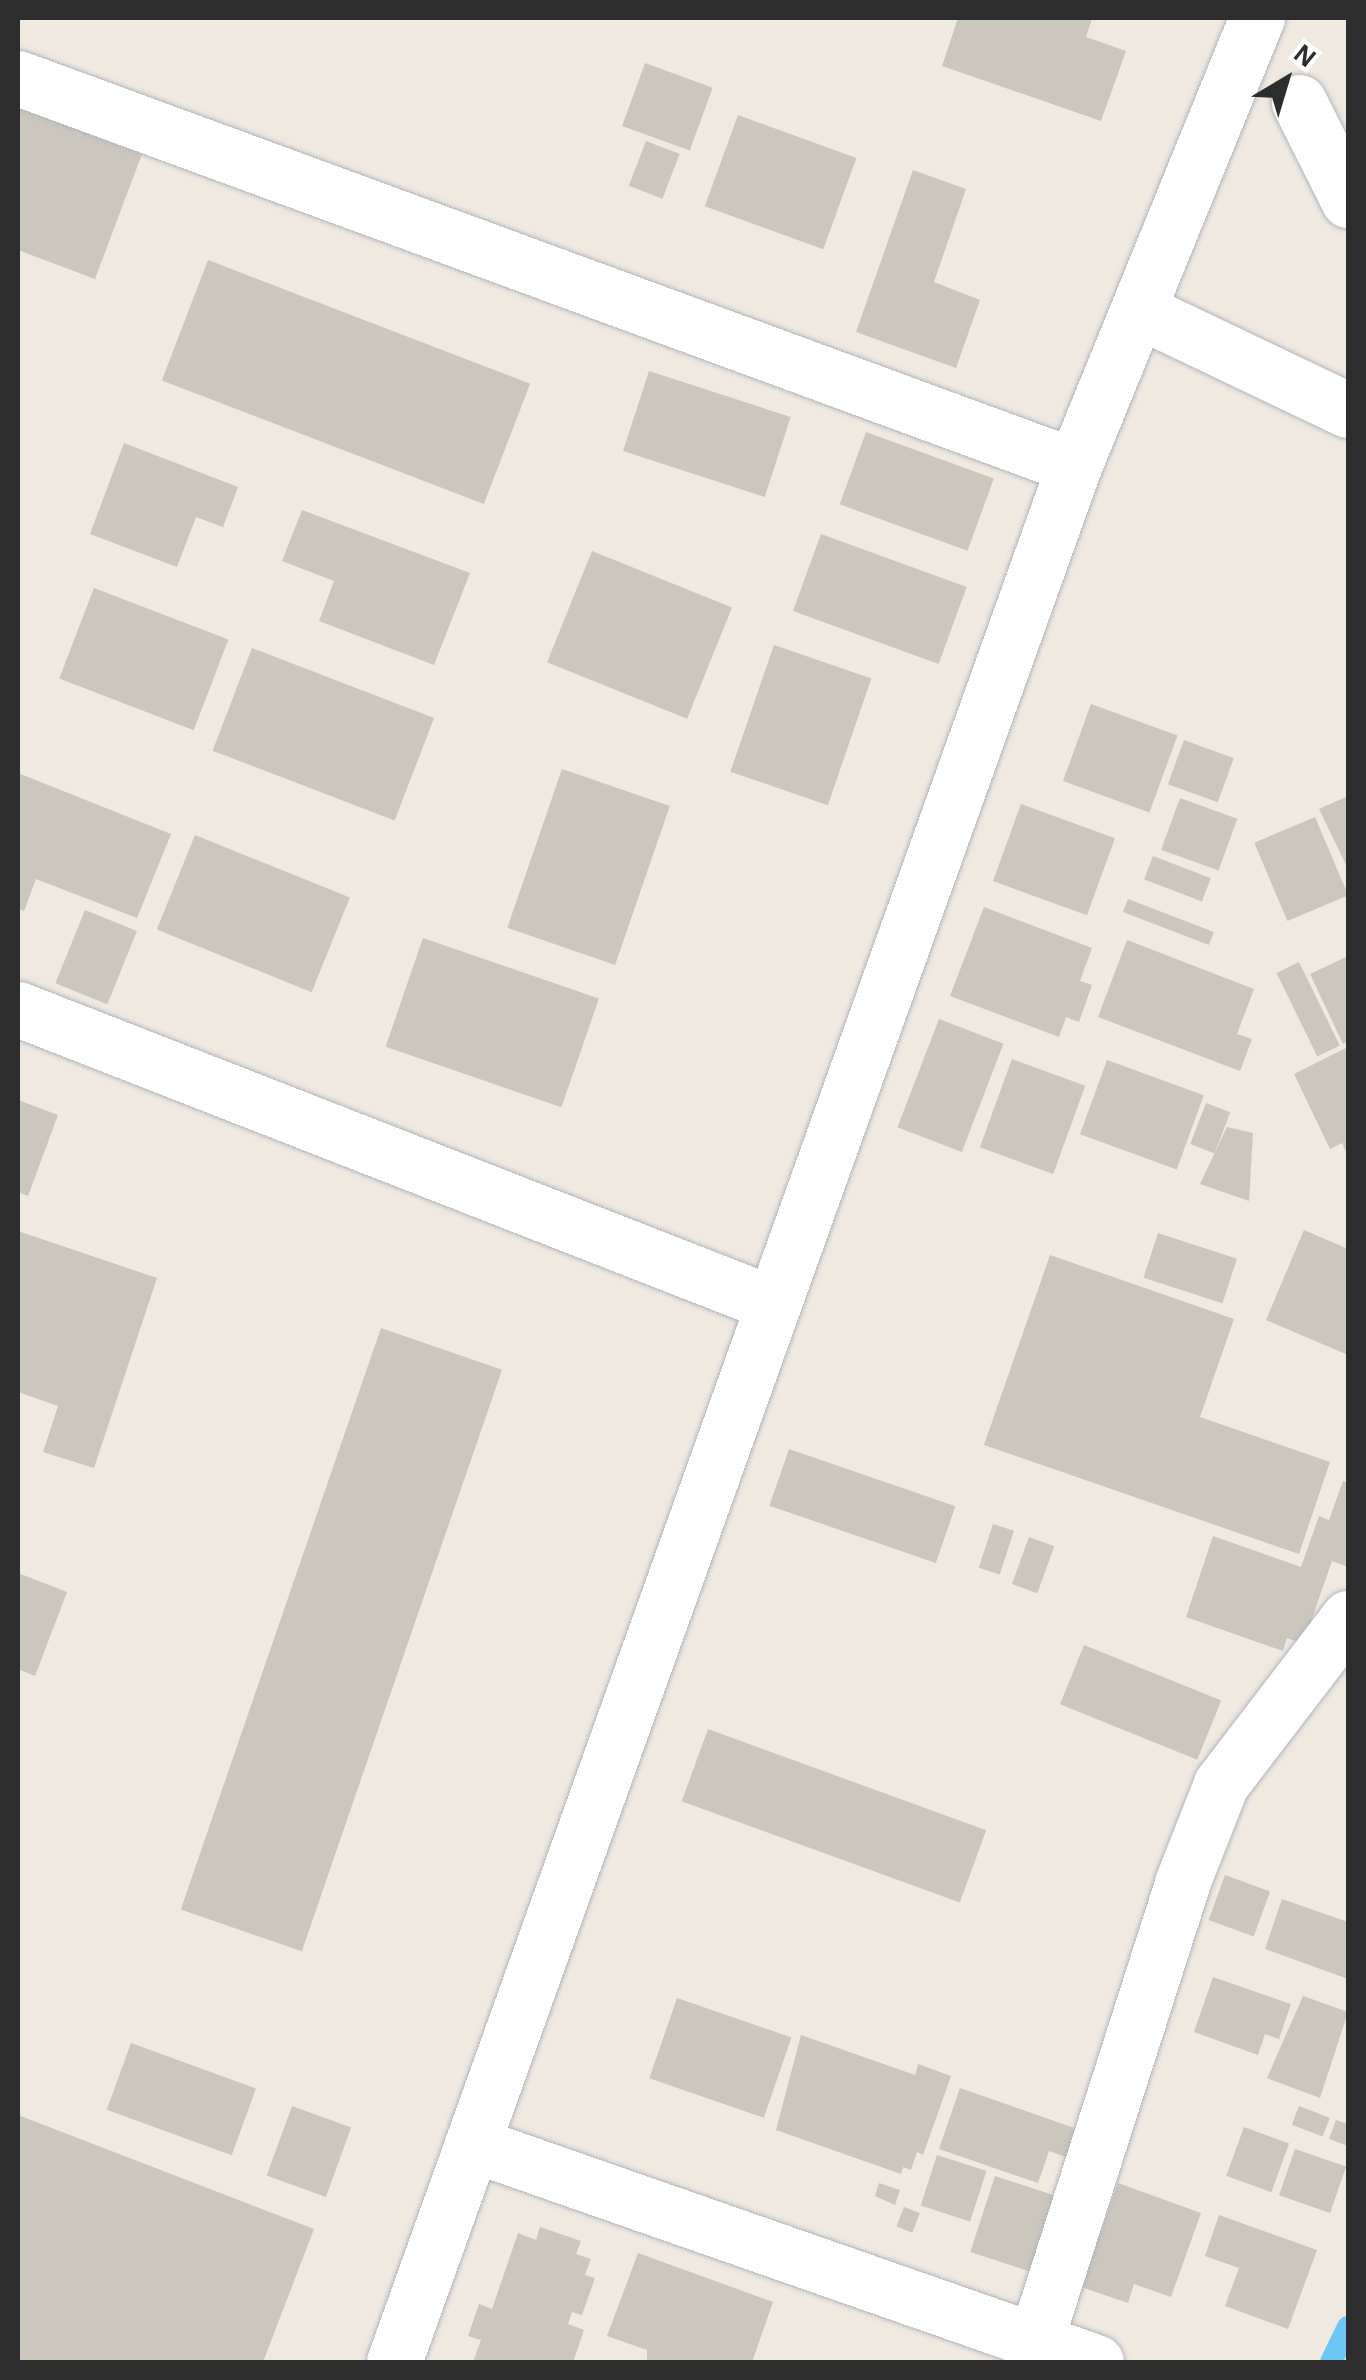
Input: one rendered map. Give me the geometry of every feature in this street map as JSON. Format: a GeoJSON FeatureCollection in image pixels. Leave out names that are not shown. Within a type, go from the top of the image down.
{"type":"FeatureCollection","features":[{"type":"Feature","properties":{"kind":"street"},"geometry":{"type":"LineString","coordinates":[[394,2362],[1074,466],[1257,18]]}},
{"type":"Feature","properties":{"kind":"street"},"geometry":{"type":"LineString","coordinates":[[18,78],[1074,466]]}},
{"type":"Feature","properties":{"kind":"street"},"geometry":{"type":"LineString","coordinates":[[1299,102],[1348,200]]}},
{"type":"Feature","properties":{"kind":"street"},"geometry":{"type":"LineString","coordinates":[[1140,311],[1348,410]]}},
{"type":"Feature","properties":{"kind":"street"},"geometry":{"type":"LineString","coordinates":[[18,1009],[772,1303]]}},
{"type":"Feature","properties":{"kind":"street"},"geometry":{"type":"LineString","coordinates":[[1035,2342],[1182,1883],[1221,1784],[1348,1618]]}},
{"type":"Feature","properties":{"kind":"street"},"geometry":{"type":"LineString","coordinates":[[472,2144],[1096,2362]]}},
{"type":"Feature","properties":{"kind":"building"},"geometry":{"type":"Polygon","coordinates":[[[958,18],[1092,19],[1086,37],[1126,51],[1101,121],[942,66],[958,18]]]}},
{"type":"Feature","properties":{"kind":"building"},"geometry":{"type":"Polygon","coordinates":[[[645,63],[713,88],[690,151],[622,126],[645,63]]]}},
{"type":"Feature","properties":{"kind":"building"},"geometry":{"type":"Polygon","coordinates":[[[18,108],[142,154],[95,279],[18,250],[18,108]]]}},
{"type":"Feature","properties":{"kind":"building"},"geometry":{"type":"Polygon","coordinates":[[[738,115],[856,158],[823,249],[705,206],[738,115]]]}},
{"type":"Feature","properties":{"kind":"building"},"geometry":{"type":"Polygon","coordinates":[[[646,141],[680,154],[662,199],[629,186],[646,141]]]}},
{"type":"Feature","properties":{"kind":"building"},"geometry":{"type":"Polygon","coordinates":[[[913,170],[966,189],[934,282],[980,300],[956,368],[856,332],[913,170]]]}},
{"type":"Feature","properties":{"kind":"building"},"geometry":{"type":"Polygon","coordinates":[[[208,260],[530,384],[484,504],[162,380],[208,260]]]}},
{"type":"Feature","properties":{"kind":"building"},"geometry":{"type":"Polygon","coordinates":[[[649,371],[791,417],[765,497],[623,451],[649,371]]]}},
{"type":"Feature","properties":{"kind":"building"},"geometry":{"type":"Polygon","coordinates":[[[866,432],[994,479],[967,551],[840,504],[866,432]]]}},
{"type":"Feature","properties":{"kind":"building"},"geometry":{"type":"Polygon","coordinates":[[[124,443],[238,487],[223,527],[196,517],[177,567],[90,534],[124,443]]]}},
{"type":"Feature","properties":{"kind":"building"},"geometry":{"type":"Polygon","coordinates":[[[302,510],[470,573],[434,665],[319,621],[334,581],[282,561],[302,510]]]}},
{"type":"Feature","properties":{"kind":"building"},"geometry":{"type":"Polygon","coordinates":[[[821,534],[967,587],[939,664],[793,611],[821,534]]]}},
{"type":"Feature","properties":{"kind":"building"},"geometry":{"type":"Polygon","coordinates":[[[592,551],[732,608],[687,719],[547,662],[592,551]]]}},
{"type":"Feature","properties":{"kind":"building"},"geometry":{"type":"Polygon","coordinates":[[[94,588],[228,640],[194,730],[59,679],[94,588]]]}},
{"type":"Feature","properties":{"kind":"building"},"geometry":{"type":"Polygon","coordinates":[[[774,645],[871,679],[828,805],[730,772],[774,645]]]}},
{"type":"Feature","properties":{"kind":"building"},"geometry":{"type":"Polygon","coordinates":[[[252,648],[434,718],[395,821],[213,751],[252,648]]]}},
{"type":"Feature","properties":{"kind":"building"},"geometry":{"type":"Polygon","coordinates":[[[1091,704],[1177,735],[1149,813],[1063,781],[1091,704]]]}},
{"type":"Feature","properties":{"kind":"building"},"geometry":{"type":"Polygon","coordinates":[[[1184,740],[1234,758],[1218,802],[1168,784],[1184,740]]]}},
{"type":"Feature","properties":{"kind":"building"},"geometry":{"type":"Polygon","coordinates":[[[562,769],[670,806],[615,965],[507,928],[562,769]]]}},
{"type":"Feature","properties":{"kind":"building"},"geometry":{"type":"Polygon","coordinates":[[[18,773],[171,834],[137,918],[36,879],[24,911],[18,909],[18,773]]]}},
{"type":"Feature","properties":{"kind":"building"},"geometry":{"type":"Polygon","coordinates":[[[1348,796],[1348,869],[1319,809],[1348,796]]]}},
{"type":"Feature","properties":{"kind":"building"},"geometry":{"type":"Polygon","coordinates":[[[1180,798],[1237,819],[1219,871],[1161,850],[1180,798]]]}},
{"type":"Feature","properties":{"kind":"building"},"geometry":{"type":"Polygon","coordinates":[[[1021,804],[1115,838],[1087,915],[993,881],[1021,804]]]}},
{"type":"Feature","properties":{"kind":"building"},"geometry":{"type":"Polygon","coordinates":[[[1315,817],[1348,895],[1287,921],[1254,843],[1315,817]]]}},
{"type":"Feature","properties":{"kind":"building"},"geometry":{"type":"Polygon","coordinates":[[[195,835],[350,898],[312,992],[157,930],[195,835]]]}},
{"type":"Feature","properties":{"kind":"building"},"geometry":{"type":"Polygon","coordinates":[[[1153,856],[1211,878],[1202,902],[1144,879],[1153,856]]]}},
{"type":"Feature","properties":{"kind":"building"},"geometry":{"type":"Polygon","coordinates":[[[1128,899],[1214,932],[1209,945],[1123,912],[1128,899]]]}},
{"type":"Feature","properties":{"kind":"building"},"geometry":{"type":"Polygon","coordinates":[[[984,907],[1092,948],[1080,981],[1092,985],[1079,1022],[1066,1017],[1059,1037],[950,996],[984,907]]]}},
{"type":"Feature","properties":{"kind":"building"},"geometry":{"type":"Polygon","coordinates":[[[85,910],[137,931],[107,1004],[55,983],[85,910]]]}},
{"type":"Feature","properties":{"kind":"building"},"geometry":{"type":"Polygon","coordinates":[[[423,938],[599,999],[561,1107],[386,1047],[423,938]]]}},
{"type":"Feature","properties":{"kind":"building"},"geometry":{"type":"Polygon","coordinates":[[[1127,940],[1254,989],[1237,1034],[1252,1039],[1240,1071],[1098,1017],[1127,940]]]}},
{"type":"Feature","properties":{"kind":"building"},"geometry":{"type":"Polygon","coordinates":[[[1348,956],[1348,1042],[1343,1044],[1310,974],[1348,956]]]}},
{"type":"Feature","properties":{"kind":"building"},"geometry":{"type":"Polygon","coordinates":[[[1299,962],[1340,1046],[1317,1057],[1277,973],[1299,962]]]}},
{"type":"Feature","properties":{"kind":"building"},"geometry":{"type":"Polygon","coordinates":[[[939,1019],[1003,1044],[962,1152],[897,1127],[939,1019]]]}},
{"type":"Feature","properties":{"kind":"building"},"geometry":{"type":"Polygon","coordinates":[[[1348,1047],[1348,1156],[1342,1143],[1330,1149],[1294,1074],[1348,1047]]]}},
{"type":"Feature","properties":{"kind":"building"},"geometry":{"type":"Polygon","coordinates":[[[1012,1059],[1085,1086],[1053,1174],[980,1147],[1012,1059]]]}},
{"type":"Feature","properties":{"kind":"building"},"geometry":{"type":"Polygon","coordinates":[[[1107,1060],[1204,1095],[1177,1169],[1080,1134],[1107,1060]]]}},
{"type":"Feature","properties":{"kind":"building"},"geometry":{"type":"Polygon","coordinates":[[[18,1100],[58,1115],[28,1196],[18,1192],[18,1100]]]}},
{"type":"Feature","properties":{"kind":"building"},"geometry":{"type":"Polygon","coordinates":[[[1206,1103],[1230,1112],[1215,1153],[1190,1144],[1206,1103]]]}},
{"type":"Feature","properties":{"kind":"building"},"geometry":{"type":"Polygon","coordinates":[[[1227,1127],[1253,1133],[1249,1201],[1200,1184],[1227,1127]]]}},
{"type":"Feature","properties":{"kind":"building"},"geometry":{"type":"Polygon","coordinates":[[[1304,1230],[1348,1249],[1348,1355],[1266,1320],[1304,1230]]]}},
{"type":"Feature","properties":{"kind":"building"},"geometry":{"type":"Polygon","coordinates":[[[18,1231],[157,1278],[94,1468],[43,1452],[58,1406],[18,1392],[18,1231]]]}},
{"type":"Feature","properties":{"kind":"building"},"geometry":{"type":"Polygon","coordinates":[[[1158,1233],[1237,1259],[1222,1303],[1143,1278],[1158,1233]]]}},
{"type":"Feature","properties":{"kind":"building"},"geometry":{"type":"Polygon","coordinates":[[[1050,1255],[1234,1319],[1200,1417],[1330,1462],[1299,1554],[984,1445],[1050,1255]]]}},
{"type":"Feature","properties":{"kind":"building"},"geometry":{"type":"Polygon","coordinates":[[[381,1328],[502,1370],[302,1951],[181,1909],[381,1328]]]}},
{"type":"Feature","properties":{"kind":"building"},"geometry":{"type":"Polygon","coordinates":[[[789,1449],[955,1506],[936,1563],[769,1506],[789,1449]]]}},
{"type":"Feature","properties":{"kind":"building"},"geometry":{"type":"Polygon","coordinates":[[[1343,1481],[1348,1483],[1348,1567],[1332,1561],[1303,1644],[1287,1638],[1283,1651],[1186,1617],[1213,1536],[1301,1567],[1319,1516],[1329,1520],[1343,1481]]]}},
{"type":"Feature","properties":{"kind":"building"},"geometry":{"type":"Polygon","coordinates":[[[993,1524],[1014,1531],[1000,1575],[979,1568],[993,1524]]]}},
{"type":"Feature","properties":{"kind":"building"},"geometry":{"type":"Polygon","coordinates":[[[1029,1537],[1054,1546],[1037,1593],[1012,1584],[1029,1537]]]}},
{"type":"Feature","properties":{"kind":"building"},"geometry":{"type":"Polygon","coordinates":[[[18,1573],[67,1592],[35,1676],[18,1669],[18,1573]]]}},
{"type":"Feature","properties":{"kind":"building"},"geometry":{"type":"Polygon","coordinates":[[[1084,1645],[1221,1700],[1197,1760],[1060,1704],[1084,1645]]]}},
{"type":"Feature","properties":{"kind":"building"},"geometry":{"type":"Polygon","coordinates":[[[708,1729],[986,1830],[960,1903],[682,1801],[708,1729]]]}},
{"type":"Feature","properties":{"kind":"building"},"geometry":{"type":"Polygon","coordinates":[[[1225,1875],[1270,1891],[1254,1937],[1209,1920],[1225,1875]]]}},
{"type":"Feature","properties":{"kind":"building"},"geometry":{"type":"Polygon","coordinates":[[[1282,1899],[1348,1922],[1348,1979],[1265,1949],[1282,1899]]]}},
{"type":"Feature","properties":{"kind":"building"},"geometry":{"type":"Polygon","coordinates":[[[1213,1977],[1291,2004],[1279,2039],[1265,2034],[1258,2055],[1194,2032],[1213,1977]]]}},
{"type":"Feature","properties":{"kind":"building"},"geometry":{"type":"Polygon","coordinates":[[[1303,1996],[1348,2012],[1320,2098],[1267,2078],[1303,1996]]]}},
{"type":"Feature","properties":{"kind":"building"},"geometry":{"type":"Polygon","coordinates":[[[677,1998],[791,2037],[764,2118],[649,2078],[677,1998]]]}},
{"type":"Feature","properties":{"kind":"building"},"geometry":{"type":"Polygon","coordinates":[[[801,2035],[915,2075],[918,2064],[951,2076],[923,2155],[917,2152],[911,2170],[903,2167],[901,2174],[776,2130],[801,2035]]]}},
{"type":"Feature","properties":{"kind":"building"},"geometry":{"type":"Polygon","coordinates":[[[131,2043],[256,2088],[232,2155],[107,2110],[131,2043]]]}},
{"type":"Feature","properties":{"kind":"building"},"geometry":{"type":"Polygon","coordinates":[[[960,2088],[1077,2129],[1066,2157],[1049,2151],[1038,2183],[939,2149],[960,2088]]]}},
{"type":"Feature","properties":{"kind":"building"},"geometry":{"type":"Polygon","coordinates":[[[292,2106],[351,2128],[326,2197],[267,2176],[292,2106]]]}},
{"type":"Feature","properties":{"kind":"building"},"geometry":{"type":"Polygon","coordinates":[[[1299,2106],[1330,2118],[1323,2136],[1292,2125],[1299,2106]]]}},
{"type":"Feature","properties":{"kind":"building"},"geometry":{"type":"Polygon","coordinates":[[[18,2115],[314,2229],[263,2362],[18,2362],[18,2115]]]}},
{"type":"Feature","properties":{"kind":"building"},"geometry":{"type":"Polygon","coordinates":[[[1336,2120],[1348,2124],[1348,2146],[1329,2139],[1336,2120]]]}},
{"type":"Feature","properties":{"kind":"building"},"geometry":{"type":"Polygon","coordinates":[[[1244,2127],[1289,2143],[1271,2192],[1226,2176],[1244,2127]]]}},
{"type":"Feature","properties":{"kind":"building"},"geometry":{"type":"Polygon","coordinates":[[[1295,2149],[1346,2167],[1330,2213],[1279,2195],[1295,2149]]]}},
{"type":"Feature","properties":{"kind":"building"},"geometry":{"type":"Polygon","coordinates":[[[937,2155],[986,2171],[970,2221],[921,2205],[937,2155]]]}},
{"type":"Feature","properties":{"kind":"building"},"geometry":{"type":"Polygon","coordinates":[[[995,2176],[1058,2196],[1033,2272],[970,2252],[995,2176]]]}},
{"type":"Feature","properties":{"kind":"building"},"geometry":{"type":"Polygon","coordinates":[[[879,2183],[900,2190],[895,2205],[875,2196],[879,2183]]]}},
{"type":"Feature","properties":{"kind":"building"},"geometry":{"type":"Polygon","coordinates":[[[1118,2183],[1201,2213],[1171,2297],[1134,2284],[1128,2303],[1081,2287],[1118,2183]]]}},
{"type":"Feature","properties":{"kind":"building"},"geometry":{"type":"Polygon","coordinates":[[[904,2207],[920,2213],[912,2233],[896,2227],[904,2207]]]}},
{"type":"Feature","properties":{"kind":"building"},"geometry":{"type":"Polygon","coordinates":[[[1219,2215],[1317,2250],[1288,2329],[1225,2306],[1239,2268],[1205,2256],[1219,2215]]]}},
{"type":"Feature","properties":{"kind":"building"},"geometry":{"type":"Polygon","coordinates":[[[540,2227],[581,2241],[576,2254],[591,2259],[585,2275],[595,2278],[582,2315],[572,2312],[568,2324],[584,2330],[573,2362],[473,2362],[481,2340],[468,2336],[479,2304],[492,2309],[518,2233],[536,2240],[540,2227]]]}},
{"type":"Feature","properties":{"kind":"building"},"geometry":{"type":"Polygon","coordinates":[[[638,2253],[773,2302],[752,2362],[647,2362],[647,2350],[607,2336],[638,2253]]]}},
{"type":"Feature","properties":{"kind":"waterway"},"geometry":{"type":"LineString","coordinates":[[1331,2362],[1348,2327]]}}]}
